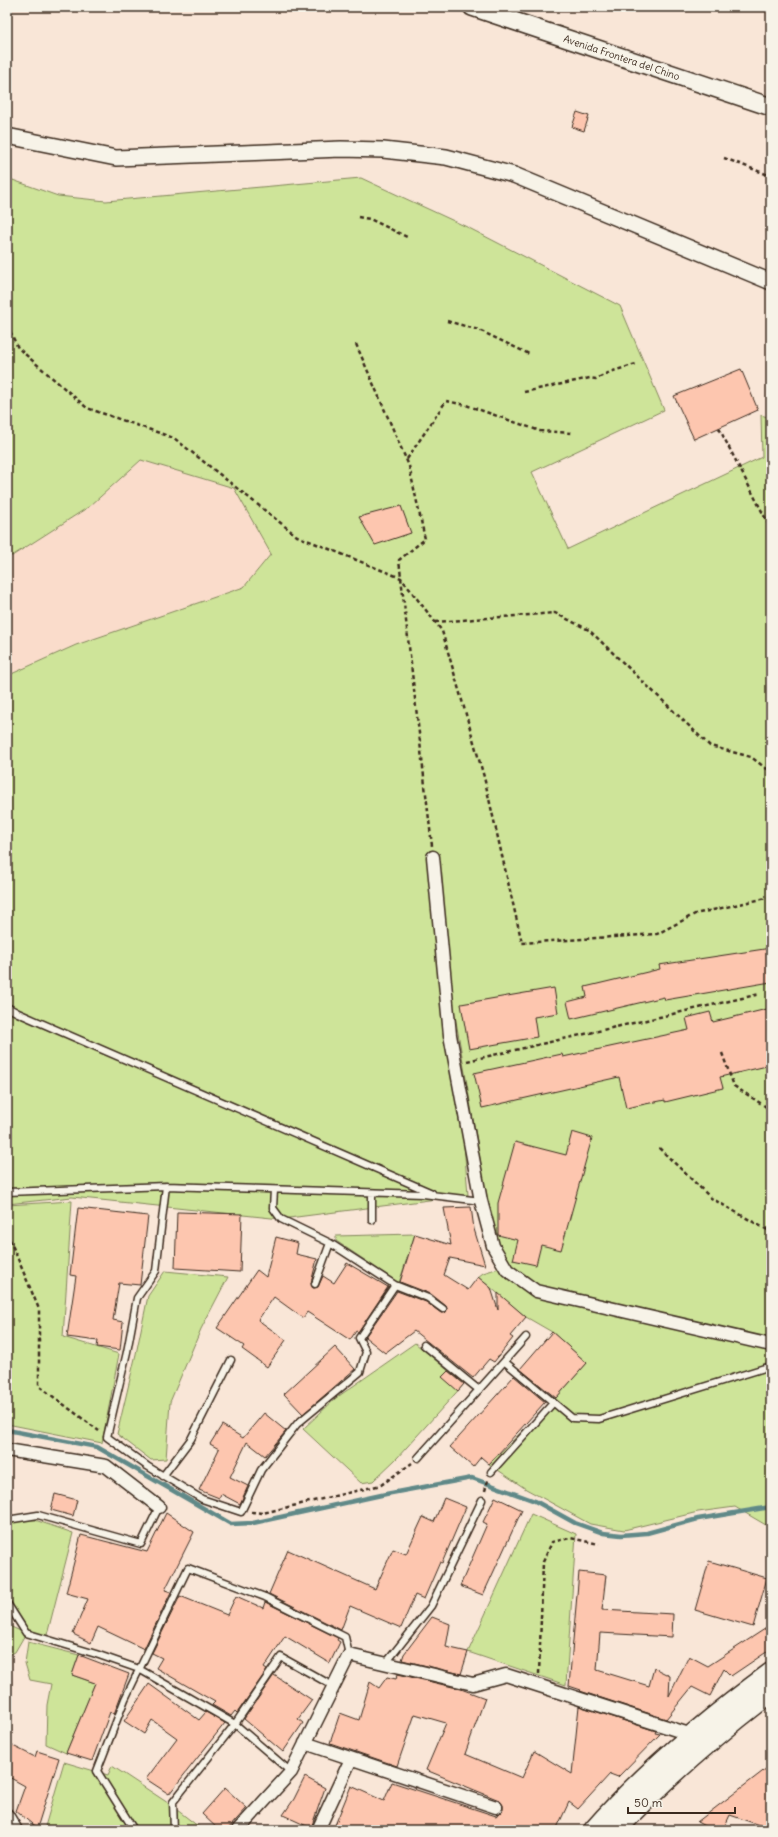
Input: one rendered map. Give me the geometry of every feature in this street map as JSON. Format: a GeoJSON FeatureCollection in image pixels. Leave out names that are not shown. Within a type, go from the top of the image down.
{"type":"FeatureCollection","features":[{"type":"Feature","properties":{"kind":"highway"},"geometry":{"type":"LineString","coordinates":[[594,1830],[633,1789],[692,1735],[771,1673]]}},
{"type":"Feature","properties":{"kind":"highway"},"geometry":{"type":"LineString","coordinates":[[616,1830],[683,1763],[729,1724],[771,1692]]}},
{"type":"Feature","properties":{"kind":"main road","name":"Avenida Frontera del Chino"},"geometry":{"type":"LineString","coordinates":[[472,7],[771,107]]}},
{"type":"Feature","properties":{"kind":"street"},"geometry":{"type":"LineString","coordinates":[[7,136],[116,158],[341,149],[382,150],[446,157],[514,175],[771,282]]}},
{"type":"Feature","properties":{"kind":"street"},"geometry":{"type":"LineString","coordinates":[[433,856],[450,1035],[455,1064],[481,1201],[493,1246],[507,1270],[536,1291],[771,1346]]}},
{"type":"Feature","properties":{"kind":"street"},"geometry":{"type":"LineString","coordinates":[[7,1450],[106,1466],[159,1507]]}},
{"type":"Feature","properties":{"kind":"street"},"geometry":{"type":"LineString","coordinates":[[238,1830],[291,1772],[349,1655],[473,1684],[506,1676],[692,1735]]}},
{"type":"Feature","properties":{"kind":"street"},"geometry":{"type":"LineString","coordinates":[[305,1743],[496,1807]]}},
{"type":"Feature","properties":{"kind":"street"},"geometry":{"type":"LineString","coordinates":[[318,1830],[351,1759]]}},
{"type":"Feature","properties":{"kind":"street"},"geometry":{"type":"LineString","coordinates":[[7,1815],[16,1830]]}},
{"type":"Feature","properties":{"kind":"lane"},"geometry":{"type":"LineString","coordinates":[[7,1007],[439,1196]]}},
{"type":"Feature","properties":{"kind":"lane"},"geometry":{"type":"LineString","coordinates":[[7,1192],[166,1186],[439,1196],[481,1201]]}},
{"type":"Feature","properties":{"kind":"lane"},"geometry":{"type":"LineString","coordinates":[[166,1186],[156,1271],[137,1298],[127,1352],[107,1437],[146,1466],[202,1499],[241,1512],[261,1470],[297,1424],[360,1372],[366,1352],[359,1338],[394,1285]]}},
{"type":"Feature","properties":{"kind":"lane"},"geometry":{"type":"LineString","coordinates":[[274,1190],[273,1208],[281,1219],[330,1243],[394,1285],[428,1298],[443,1309]]}},
{"type":"Feature","properties":{"kind":"lane"},"geometry":{"type":"LineString","coordinates":[[372,1193],[372,1220]]}},
{"type":"Feature","properties":{"kind":"lane"},"geometry":{"type":"LineString","coordinates":[[316,1284],[330,1243]]}},
{"type":"Feature","properties":{"kind":"lane"},"geometry":{"type":"LineString","coordinates":[[418,1458],[526,1337]]}},
{"type":"Feature","properties":{"kind":"lane"},"geometry":{"type":"LineString","coordinates":[[424,1345],[480,1390]]}},
{"type":"Feature","properties":{"kind":"lane"},"geometry":{"type":"LineString","coordinates":[[163,1476],[191,1440],[231,1360]]}},
{"type":"Feature","properties":{"kind":"lane"},"geometry":{"type":"LineString","coordinates":[[505,1362],[572,1418],[599,1418],[771,1366]]}},
{"type":"Feature","properties":{"kind":"lane"},"geometry":{"type":"LineString","coordinates":[[491,1472],[553,1403]]}},
{"type":"Feature","properties":{"kind":"lane"},"geometry":{"type":"LineString","coordinates":[[386,1663],[431,1606],[482,1500]]}},
{"type":"Feature","properties":{"kind":"lane"},"geometry":{"type":"LineString","coordinates":[[7,1520],[38,1515],[141,1544],[159,1507]]}},
{"type":"Feature","properties":{"kind":"lane"},"geometry":{"type":"LineString","coordinates":[[134,1830],[97,1771],[125,1699],[188,1568],[265,1597],[345,1637],[349,1655]]}},
{"type":"Feature","properties":{"kind":"lane"},"geometry":{"type":"LineString","coordinates":[[7,1603],[26,1633],[96,1654],[139,1669],[235,1724],[291,1772]]}},
{"type":"Feature","properties":{"kind":"lane"},"geometry":{"type":"LineString","coordinates":[[174,1830],[173,1802],[235,1724],[281,1657],[333,1686]]}},
{"type":"Feature","properties":{"kind":"path"},"geometry":{"type":"LineString","coordinates":[[724,158],[771,176]]}},
{"type":"Feature","properties":{"kind":"path"},"geometry":{"type":"LineString","coordinates":[[358,217],[370,219],[396,233],[410,238]]}},
{"type":"Feature","properties":{"kind":"path"},"geometry":{"type":"LineString","coordinates":[[447,321],[479,330],[531,355]]}},
{"type":"Feature","properties":{"kind":"path"},"geometry":{"type":"LineString","coordinates":[[7,326],[18,348],[87,408],[174,438],[297,536],[401,578],[442,631],[484,777],[522,943],[657,934],[695,914],[771,897]]}},
{"type":"Feature","properties":{"kind":"path"},"geometry":{"type":"LineString","coordinates":[[356,344],[409,466],[425,539],[399,560],[433,856]]}},
{"type":"Feature","properties":{"kind":"path"},"geometry":{"type":"LineString","coordinates":[[524,392],[590,378],[596,380],[610,372],[636,364]]}},
{"type":"Feature","properties":{"kind":"path"},"geometry":{"type":"LineString","coordinates":[[406,460],[446,401],[466,405],[540,431],[574,433]]}},
{"type":"Feature","properties":{"kind":"path"},"geometry":{"type":"LineString","coordinates":[[719,428],[771,529]]}},
{"type":"Feature","properties":{"kind":"path"},"geometry":{"type":"LineString","coordinates":[[435,622],[555,613],[589,630],[710,746],[750,757],[771,772]]}},
{"type":"Feature","properties":{"kind":"path"},"geometry":{"type":"LineString","coordinates":[[455,1064],[760,994]]}},
{"type":"Feature","properties":{"kind":"path"},"geometry":{"type":"LineString","coordinates":[[722,1053],[734,1086],[771,1110]]}},
{"type":"Feature","properties":{"kind":"path"},"geometry":{"type":"LineString","coordinates":[[659,1148],[711,1198],[771,1232]]}},
{"type":"Feature","properties":{"kind":"path"},"geometry":{"type":"LineString","coordinates":[[7,1233],[39,1309],[39,1386],[107,1437]]}},
{"type":"Feature","properties":{"kind":"path"},"geometry":{"type":"LineString","coordinates":[[241,1512],[263,1513],[381,1485],[418,1458]]}},
{"type":"Feature","properties":{"kind":"path"},"geometry":{"type":"LineString","coordinates":[[482,1500],[491,1472]]}},
{"type":"Feature","properties":{"kind":"path"},"geometry":{"type":"LineString","coordinates":[[539,1686],[544,1562],[552,1542],[570,1538],[598,1544]]}},
{"type":"Feature","properties":{"kind":"shaded area"},"geometry":{"type":"Polygon","coordinates":[[[141,460],[234,488],[271,554],[244,587],[76,645],[7,676],[7,555],[12,556],[90,506],[141,460]]]}},
{"type":"Feature","properties":{"kind":"green space"},"geometry":{"type":"Polygon","coordinates":[[[7,178],[58,196],[106,201],[361,178],[469,228],[620,306],[664,410],[532,472],[568,549],[762,457],[761,415],[771,418],[771,1528],[735,1507],[698,1512],[624,1530],[590,1524],[526,1489],[489,1464],[556,1398],[587,1363],[552,1332],[526,1317],[478,1277],[483,1273],[499,1268],[453,1004],[468,1195],[281,1219],[72,1197],[7,1204],[7,676],[76,645],[244,587],[271,554],[234,488],[141,460],[90,506],[12,556],[7,555],[7,178]]]}},
{"type":"Feature","properties":{"kind":"green space"},"geometry":{"type":"Polygon","coordinates":[[[72,1201],[63,1337],[119,1354],[102,1443],[7,1424],[7,1205],[72,1201]]]}},
{"type":"Feature","properties":{"kind":"green space"},"geometry":{"type":"Polygon","coordinates":[[[415,1234],[399,1283],[336,1241],[336,1236],[415,1234]]]}},
{"type":"Feature","properties":{"kind":"green space"},"geometry":{"type":"Polygon","coordinates":[[[165,1271],[228,1277],[201,1329],[170,1402],[166,1459],[151,1460],[117,1434],[148,1296],[165,1271]]]}},
{"type":"Feature","properties":{"kind":"green space"},"geometry":{"type":"Polygon","coordinates":[[[415,1343],[464,1384],[397,1458],[373,1481],[361,1483],[303,1429],[336,1398],[415,1343]]]}},
{"type":"Feature","properties":{"kind":"green space"},"geometry":{"type":"Polygon","coordinates":[[[531,1514],[576,1534],[566,1685],[468,1652],[531,1514]]]}},
{"type":"Feature","properties":{"kind":"green space"},"geometry":{"type":"Polygon","coordinates":[[[7,1518],[35,1520],[73,1533],[46,1639],[26,1633],[15,1652],[7,1656],[7,1625],[25,1633],[7,1608],[7,1518]]]}},
{"type":"Feature","properties":{"kind":"green space"},"geometry":{"type":"Polygon","coordinates":[[[28,1642],[79,1655],[72,1675],[95,1683],[66,1753],[46,1744],[47,1705],[51,1684],[30,1680],[25,1663],[28,1642]]]}},
{"type":"Feature","properties":{"kind":"green space"},"geometry":{"type":"Polygon","coordinates":[[[64,1762],[108,1775],[112,1766],[168,1803],[203,1830],[44,1830],[64,1762]]]}},
{"type":"Feature","properties":{"kind":"building"},"geometry":{"type":"Polygon","coordinates":[[[577,112],[589,116],[584,131],[572,127],[577,112]]]}},
{"type":"Feature","properties":{"kind":"building"},"geometry":{"type":"Polygon","coordinates":[[[741,369],[758,410],[694,439],[674,396],[741,369]]]}},
{"type":"Feature","properties":{"kind":"building"},"geometry":{"type":"Polygon","coordinates":[[[401,506],[411,533],[375,545],[359,517],[401,506]]]}},
{"type":"Feature","properties":{"kind":"building"},"geometry":{"type":"Polygon","coordinates":[[[771,948],[771,982],[665,1000],[664,997],[571,1019],[567,1002],[587,997],[585,987],[660,969],[659,965],[771,948]]]}},
{"type":"Feature","properties":{"kind":"building"},"geometry":{"type":"Polygon","coordinates":[[[554,988],[558,1013],[534,1017],[537,1037],[469,1049],[461,1004],[554,988]]]}},
{"type":"Feature","properties":{"kind":"building"},"geometry":{"type":"Polygon","coordinates":[[[767,1009],[771,1025],[771,1065],[720,1077],[723,1088],[665,1102],[665,1100],[626,1108],[619,1077],[482,1108],[474,1073],[562,1054],[563,1057],[689,1030],[686,1018],[710,1012],[713,1022],[767,1009]]]}},
{"type":"Feature","properties":{"kind":"building"},"geometry":{"type":"Polygon","coordinates":[[[572,1132],[592,1138],[561,1250],[541,1245],[536,1265],[513,1260],[518,1240],[498,1235],[498,1203],[515,1142],[566,1155],[572,1132]]]}},
{"type":"Feature","properties":{"kind":"building"},"geometry":{"type":"Polygon","coordinates":[[[471,1207],[474,1229],[485,1265],[450,1258],[444,1275],[468,1290],[478,1277],[491,1288],[498,1310],[498,1293],[526,1317],[510,1336],[513,1338],[494,1362],[489,1359],[473,1378],[414,1331],[385,1353],[365,1337],[397,1291],[426,1302],[441,1313],[446,1312],[446,1306],[431,1294],[400,1282],[415,1234],[451,1245],[444,1208],[471,1207]]]}},
{"type":"Feature","properties":{"kind":"building"},"geometry":{"type":"Polygon","coordinates":[[[78,1208],[148,1216],[140,1285],[119,1283],[113,1320],[123,1322],[120,1350],[97,1347],[98,1341],[67,1337],[76,1276],[70,1275],[78,1208]]]}},
{"type":"Feature","properties":{"kind":"building"},"geometry":{"type":"Polygon","coordinates":[[[177,1212],[242,1214],[240,1272],[175,1268],[177,1212]]]}},
{"type":"Feature","properties":{"kind":"building"},"geometry":{"type":"Polygon","coordinates":[[[276,1237],[298,1243],[296,1254],[317,1259],[311,1283],[313,1288],[318,1287],[323,1276],[334,1283],[347,1263],[388,1287],[358,1332],[356,1331],[350,1340],[307,1312],[303,1318],[274,1297],[258,1320],[286,1340],[267,1367],[242,1349],[244,1346],[217,1328],[257,1270],[266,1277],[276,1237]]]}},
{"type":"Feature","properties":{"kind":"building"},"geometry":{"type":"Polygon","coordinates":[[[552,1332],[587,1363],[556,1398],[520,1369],[552,1332]]]}},
{"type":"Feature","properties":{"kind":"building"},"geometry":{"type":"Polygon","coordinates":[[[335,1347],[355,1369],[303,1414],[284,1394],[335,1347]]]}},
{"type":"Feature","properties":{"kind":"building"},"geometry":{"type":"Polygon","coordinates":[[[448,1371],[464,1384],[458,1391],[442,1377],[448,1371]]]}},
{"type":"Feature","properties":{"kind":"building"},"geometry":{"type":"Polygon","coordinates":[[[514,1376],[545,1402],[489,1464],[481,1457],[473,1467],[450,1447],[514,1376]]]}},
{"type":"Feature","properties":{"kind":"building"},"geometry":{"type":"Polygon","coordinates":[[[264,1413],[286,1431],[265,1456],[247,1442],[230,1477],[248,1486],[240,1504],[221,1494],[219,1498],[199,1490],[219,1449],[210,1444],[222,1425],[243,1438],[264,1413]]]}},
{"type":"Feature","properties":{"kind":"building"},"geometry":{"type":"Polygon","coordinates":[[[55,1494],[77,1500],[73,1516],[51,1510],[55,1494]]]}},
{"type":"Feature","properties":{"kind":"building"},"geometry":{"type":"Polygon","coordinates":[[[495,1497],[522,1510],[483,1595],[460,1586],[487,1524],[483,1522],[495,1497]]]}},
{"type":"Feature","properties":{"kind":"building"},"geometry":{"type":"Polygon","coordinates":[[[444,1498],[466,1507],[442,1563],[440,1562],[424,1599],[415,1595],[401,1628],[350,1606],[341,1630],[269,1594],[288,1550],[375,1589],[393,1549],[406,1554],[423,1517],[434,1522],[444,1498]]]}},
{"type":"Feature","properties":{"kind":"building"},"geometry":{"type":"Polygon","coordinates":[[[166,1513],[194,1532],[165,1590],[171,1592],[144,1649],[98,1627],[91,1643],[73,1634],[88,1599],[66,1593],[81,1535],[147,1552],[166,1513]]]}},
{"type":"Feature","properties":{"kind":"building"},"geometry":{"type":"Polygon","coordinates":[[[709,1561],[767,1578],[753,1627],[695,1610],[709,1561]]]}},
{"type":"Feature","properties":{"kind":"building"},"geometry":{"type":"Polygon","coordinates":[[[579,1572],[606,1575],[602,1610],[673,1614],[672,1637],[600,1633],[597,1670],[649,1686],[654,1668],[670,1676],[669,1696],[689,1656],[708,1666],[771,1625],[771,1649],[731,1676],[724,1669],[710,1696],[692,1687],[666,1719],[580,1691],[581,1690],[569,1686],[579,1572]]]}},
{"type":"Feature","properties":{"kind":"building"},"geometry":{"type":"Polygon","coordinates":[[[180,1596],[227,1615],[236,1596],[263,1608],[265,1602],[338,1638],[337,1640],[340,1642],[330,1663],[285,1636],[264,1668],[267,1670],[237,1713],[235,1711],[231,1716],[212,1705],[215,1702],[156,1668],[162,1658],[152,1653],[180,1596]]]}},
{"type":"Feature","properties":{"kind":"building"},"geometry":{"type":"Polygon","coordinates":[[[432,1617],[450,1624],[446,1647],[468,1652],[461,1674],[402,1660],[404,1654],[432,1617]]]}},
{"type":"Feature","properties":{"kind":"building"},"geometry":{"type":"Polygon","coordinates":[[[79,1655],[129,1674],[114,1714],[110,1712],[92,1761],[66,1753],[95,1683],[72,1675],[79,1655]]]}},
{"type":"Feature","properties":{"kind":"building"},"geometry":{"type":"Polygon","coordinates":[[[398,1674],[461,1689],[485,1698],[465,1754],[522,1778],[534,1751],[572,1774],[579,1706],[656,1731],[655,1733],[660,1734],[618,1777],[610,1774],[578,1809],[569,1802],[556,1830],[333,1830],[351,1786],[384,1801],[392,1782],[496,1816],[503,1810],[503,1805],[499,1800],[426,1770],[446,1723],[415,1714],[397,1766],[330,1743],[340,1713],[359,1720],[370,1682],[379,1688],[387,1677],[396,1679],[398,1674]]]}},
{"type":"Feature","properties":{"kind":"building"},"geometry":{"type":"Polygon","coordinates":[[[274,1675],[312,1700],[298,1719],[303,1723],[283,1752],[244,1719],[274,1675]]]}},
{"type":"Feature","properties":{"kind":"building"},"geometry":{"type":"Polygon","coordinates":[[[149,1684],[199,1720],[206,1712],[225,1723],[169,1794],[146,1779],[177,1738],[152,1720],[144,1734],[124,1721],[149,1684]]]}},
{"type":"Feature","properties":{"kind":"building"},"geometry":{"type":"Polygon","coordinates":[[[7,1743],[35,1757],[37,1751],[59,1758],[37,1828],[16,1811],[25,1786],[7,1776],[7,1743]]]}},
{"type":"Feature","properties":{"kind":"building"},"geometry":{"type":"Polygon","coordinates":[[[771,1765],[771,1829],[730,1815],[723,1830],[712,1830],[697,1822],[771,1765]]]}},
{"type":"Feature","properties":{"kind":"building"},"geometry":{"type":"Polygon","coordinates":[[[305,1777],[325,1788],[311,1828],[283,1815],[294,1799],[305,1777]]]}},
{"type":"Feature","properties":{"kind":"building"},"geometry":{"type":"Polygon","coordinates":[[[225,1788],[247,1808],[227,1830],[219,1830],[202,1814],[225,1788]]]}},
{"type":"Feature","properties":{"kind":"waterway"},"geometry":{"type":"LineString","coordinates":[[7,1430],[97,1447],[231,1524],[253,1523],[386,1494],[472,1478],[535,1501],[575,1523],[603,1533],[621,1535],[647,1533],[698,1519],[771,1507]]}}]}
